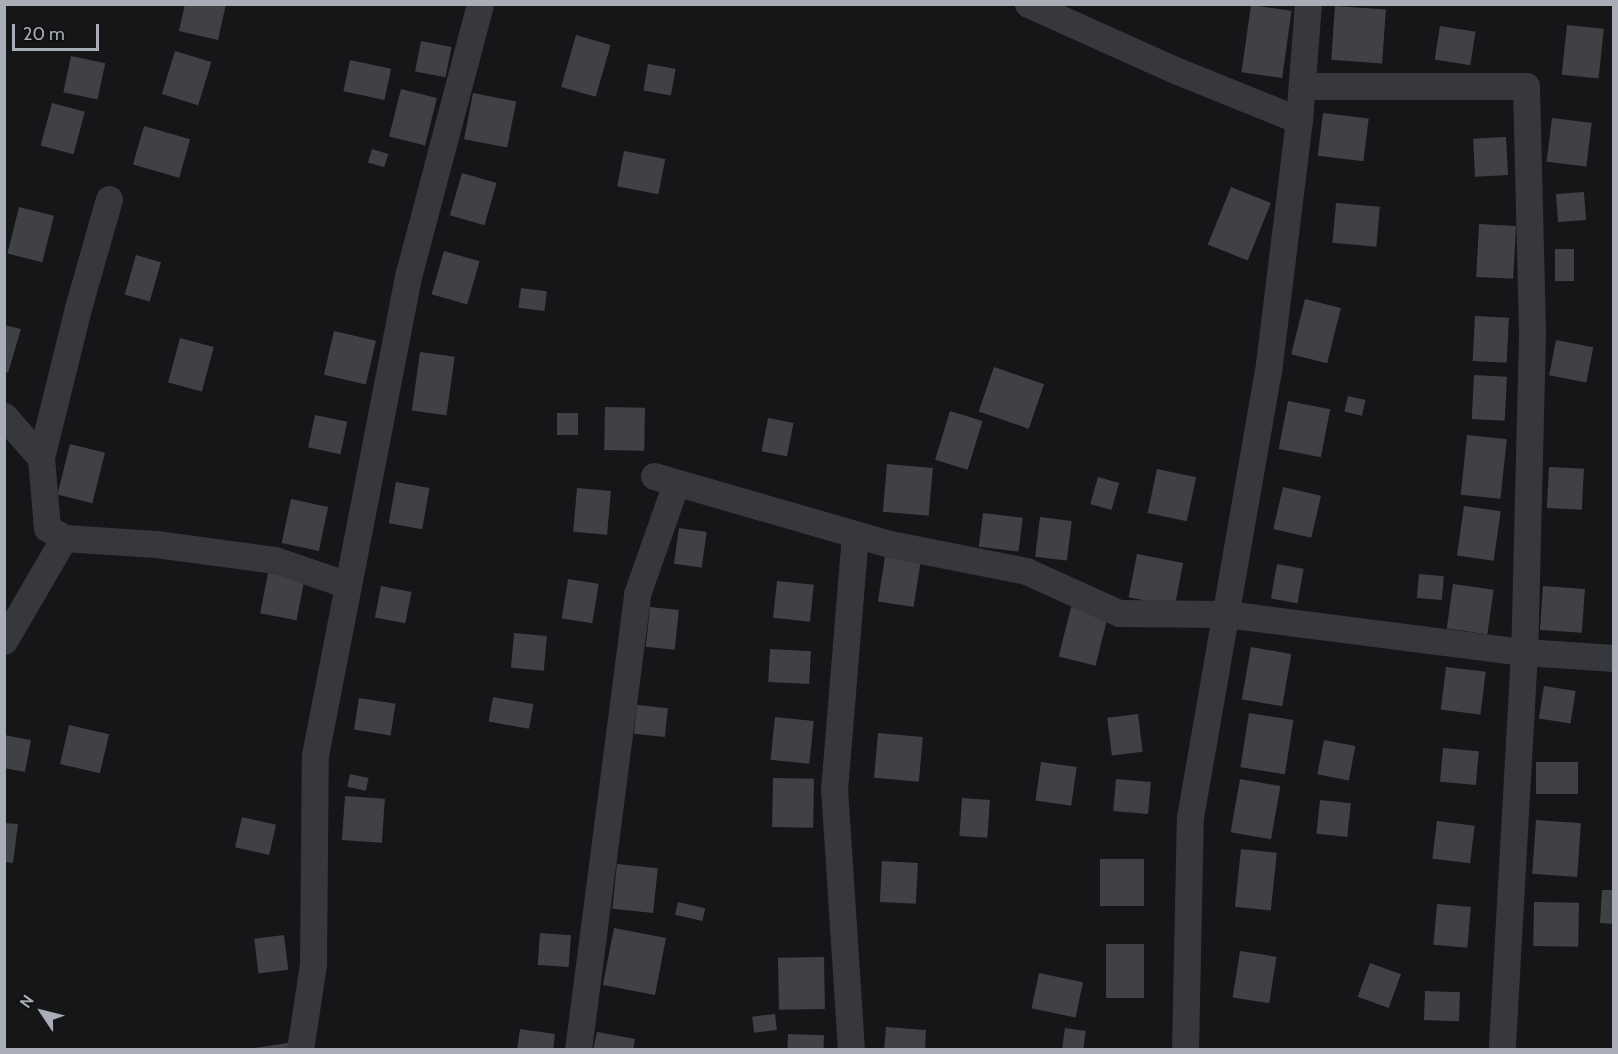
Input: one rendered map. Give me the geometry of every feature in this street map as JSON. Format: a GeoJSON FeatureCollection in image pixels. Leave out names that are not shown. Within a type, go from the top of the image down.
{"type":"FeatureCollection","features":[{"type":"Feature","properties":{"kind":"street"},"geometry":{"type":"LineString","coordinates":[[300,1050],[313,964],[315,755],[409,273],[480,4]]}},
{"type":"Feature","properties":{"kind":"street"},"geometry":{"type":"LineString","coordinates":[[1028,4],[1175,70],[1299,120]]}},
{"type":"Feature","properties":{"kind":"street"},"geometry":{"type":"LineString","coordinates":[[1185,1050],[1190,817],[1268,372],[1299,120],[1308,4]]}},
{"type":"Feature","properties":{"kind":"street"},"geometry":{"type":"LineString","coordinates":[[1302,86],[1526,86],[1532,333],[1524,652],[1502,1050]]}},
{"type":"Feature","properties":{"kind":"street"},"geometry":{"type":"LineString","coordinates":[[109,199],[78,308],[41,458],[47,528],[64,538],[156,544],[275,560],[348,585]]}},
{"type":"Feature","properties":{"kind":"street"},"geometry":{"type":"LineString","coordinates":[[4,416],[41,458]]}},
{"type":"Feature","properties":{"kind":"street"},"geometry":{"type":"LineString","coordinates":[[578,1050],[637,594],[665,479],[890,544],[1026,571],[1119,613],[1226,614],[1524,652],[1614,658]]}},
{"type":"Feature","properties":{"kind":"street"},"geometry":{"type":"LineString","coordinates":[[851,1050],[834,790],[855,534]]}},
{"type":"Feature","properties":{"kind":"street"},"geometry":{"type":"LineString","coordinates":[[4,641],[64,538]]}},
{"type":"Feature","properties":{"kind":"building"},"geometry":{"type":"Polygon","coordinates":[[[185,4],[226,4],[218,40],[179,31],[185,4]]]}},
{"type":"Feature","properties":{"kind":"building"},"geometry":{"type":"Polygon","coordinates":[[[1251,5],[1292,11],[1282,78],[1242,72],[1251,5]]]}},
{"type":"Feature","properties":{"kind":"building"},"geometry":{"type":"Polygon","coordinates":[[[1335,6],[1386,10],[1382,63],[1331,60],[1335,6]]]}},
{"type":"Feature","properties":{"kind":"building"},"geometry":{"type":"Polygon","coordinates":[[[1567,25],[1604,29],[1599,79],[1562,75],[1567,25]]]}},
{"type":"Feature","properties":{"kind":"building"},"geometry":{"type":"Polygon","coordinates":[[[1440,26],[1476,32],[1470,65],[1435,60],[1440,26]]]}},
{"type":"Feature","properties":{"kind":"building"},"geometry":{"type":"Polygon","coordinates":[[[576,35],[611,45],[596,97],[561,87],[576,35]]]}},
{"type":"Feature","properties":{"kind":"building"},"geometry":{"type":"Polygon","coordinates":[[[421,41],[451,47],[446,77],[415,71],[421,41]]]}},
{"type":"Feature","properties":{"kind":"building"},"geometry":{"type":"Polygon","coordinates":[[[175,51],[211,62],[198,105],[162,94],[175,51]]]}},
{"type":"Feature","properties":{"kind":"building"},"geometry":{"type":"Polygon","coordinates":[[[71,56],[105,63],[98,99],[63,92],[71,56]]]}},
{"type":"Feature","properties":{"kind":"building"},"geometry":{"type":"Polygon","coordinates":[[[350,60],[391,69],[384,100],[343,91],[350,60]]]}},
{"type":"Feature","properties":{"kind":"building"},"geometry":{"type":"Polygon","coordinates":[[[648,64],[676,69],[671,95],[643,91],[648,64]]]}},
{"type":"Feature","properties":{"kind":"building"},"geometry":{"type":"Polygon","coordinates":[[[401,89],[437,98],[425,145],[389,137],[401,89]]]}},
{"type":"Feature","properties":{"kind":"building"},"geometry":{"type":"Polygon","coordinates":[[[473,93],[516,101],[507,148],[464,139],[473,93]]]}},
{"type":"Feature","properties":{"kind":"building"},"geometry":{"type":"Polygon","coordinates":[[[52,103],[85,112],[73,154],[41,146],[52,103]]]}},
{"type":"Feature","properties":{"kind":"building"},"geometry":{"type":"Polygon","coordinates":[[[1323,113],[1369,119],[1363,161],[1318,156],[1323,113]]]}},
{"type":"Feature","properties":{"kind":"building"},"geometry":{"type":"Polygon","coordinates":[[[1552,118],[1592,123],[1586,167],[1547,162],[1552,118]]]}},
{"type":"Feature","properties":{"kind":"building"},"geometry":{"type":"Polygon","coordinates":[[[144,126],[190,139],[179,178],[133,164],[144,126]]]}},
{"type":"Feature","properties":{"kind":"building"},"geometry":{"type":"Polygon","coordinates":[[[1506,137],[1508,175],[1475,177],[1473,139],[1506,137]]]}},
{"type":"Feature","properties":{"kind":"building"},"geometry":{"type":"Polygon","coordinates":[[[372,149],[388,154],[384,167],[368,162],[372,149]]]}},
{"type":"Feature","properties":{"kind":"building"},"geometry":{"type":"Polygon","coordinates":[[[624,151],[665,159],[658,194],[617,186],[624,151]]]}},
{"type":"Feature","properties":{"kind":"building"},"geometry":{"type":"Polygon","coordinates":[[[462,173],[497,183],[484,225],[450,215],[462,173]]]}},
{"type":"Feature","properties":{"kind":"building"},"geometry":{"type":"Polygon","coordinates":[[[1231,187],[1271,203],[1248,261],[1208,244],[1231,187]]]}},
{"type":"Feature","properties":{"kind":"building"},"geometry":{"type":"Polygon","coordinates":[[[1584,192],[1586,220],[1558,222],[1556,194],[1584,192]]]}},
{"type":"Feature","properties":{"kind":"building"},"geometry":{"type":"Polygon","coordinates":[[[1336,203],[1380,207],[1376,247],[1333,243],[1336,203]]]}},
{"type":"Feature","properties":{"kind":"building"},"geometry":{"type":"Polygon","coordinates":[[[19,207],[54,216],[42,262],[7,254],[19,207]]]}},
{"type":"Feature","properties":{"kind":"building"},"geometry":{"type":"Polygon","coordinates":[[[1479,224],[1516,226],[1513,279],[1476,277],[1479,224]]]}},
{"type":"Feature","properties":{"kind":"building"},"geometry":{"type":"Polygon","coordinates":[[[1555,249],[1574,249],[1574,281],[1555,281],[1555,249]]]}},
{"type":"Feature","properties":{"kind":"building"},"geometry":{"type":"Polygon","coordinates":[[[444,251],[480,261],[467,304],[432,294],[444,251]]]}},
{"type":"Feature","properties":{"kind":"building"},"geometry":{"type":"Polygon","coordinates":[[[136,255],[161,262],[150,302],[125,294],[136,255]]]}},
{"type":"Feature","properties":{"kind":"building"},"geometry":{"type":"Polygon","coordinates":[[[521,288],[547,291],[544,311],[519,308],[521,288]]]}},
{"type":"Feature","properties":{"kind":"building"},"geometry":{"type":"Polygon","coordinates":[[[1305,299],[1341,308],[1327,363],[1291,354],[1305,299]]]}},
{"type":"Feature","properties":{"kind":"building"},"geometry":{"type":"Polygon","coordinates":[[[1475,316],[1509,318],[1507,363],[1473,361],[1475,316]]]}},
{"type":"Feature","properties":{"kind":"building"},"geometry":{"type":"Polygon","coordinates":[[[4,325],[21,329],[8,373],[4,371],[4,325]]]}},
{"type":"Feature","properties":{"kind":"building"},"geometry":{"type":"Polygon","coordinates":[[[334,331],[376,341],[366,385],[324,375],[334,331]]]}},
{"type":"Feature","properties":{"kind":"building"},"geometry":{"type":"Polygon","coordinates":[[[180,338],[214,347],[202,391],[168,382],[180,338]]]}},
{"type":"Feature","properties":{"kind":"building"},"geometry":{"type":"Polygon","coordinates":[[[1556,340],[1593,347],[1586,383],[1549,375],[1556,340]]]}},
{"type":"Feature","properties":{"kind":"building"},"geometry":{"type":"Polygon","coordinates":[[[420,352],[455,357],[446,415],[412,410],[420,352]]]}},
{"type":"Feature","properties":{"kind":"building"},"geometry":{"type":"Polygon","coordinates":[[[994,367],[1044,384],[1029,429],[979,411],[994,367]]]}},
{"type":"Feature","properties":{"kind":"building"},"geometry":{"type":"Polygon","coordinates":[[[1474,375],[1507,377],[1505,421],[1472,419],[1474,375]]]}},
{"type":"Feature","properties":{"kind":"building"},"geometry":{"type":"Polygon","coordinates":[[[1348,396],[1366,400],[1362,416],[1344,412],[1348,396]]]}},
{"type":"Feature","properties":{"kind":"building"},"geometry":{"type":"Polygon","coordinates":[[[1288,401],[1330,409],[1321,457],[1279,449],[1288,401]]]}},
{"type":"Feature","properties":{"kind":"building"},"geometry":{"type":"Polygon","coordinates":[[[605,407],[645,408],[644,451],[604,450],[605,407]]]}},
{"type":"Feature","properties":{"kind":"building"},"geometry":{"type":"Polygon","coordinates":[[[950,411],[983,421],[968,470],[935,460],[950,411]]]}},
{"type":"Feature","properties":{"kind":"building"},"geometry":{"type":"Polygon","coordinates":[[[557,413],[578,413],[578,435],[557,435],[557,413]]]}},
{"type":"Feature","properties":{"kind":"building"},"geometry":{"type":"Polygon","coordinates":[[[315,415],[347,422],[340,454],[308,447],[315,415]]]}},
{"type":"Feature","properties":{"kind":"building"},"geometry":{"type":"Polygon","coordinates":[[[768,418],[794,423],[787,456],[762,451],[768,418]]]}},
{"type":"Feature","properties":{"kind":"building"},"geometry":{"type":"Polygon","coordinates":[[[1467,435],[1507,439],[1501,499],[1461,495],[1467,435]]]}},
{"type":"Feature","properties":{"kind":"building"},"geometry":{"type":"Polygon","coordinates":[[[70,444],[105,453],[92,503],[57,494],[70,444]]]}},
{"type":"Feature","properties":{"kind":"building"},"geometry":{"type":"Polygon","coordinates":[[[887,464],[933,468],[929,516],[883,512],[887,464]]]}},
{"type":"Feature","properties":{"kind":"building"},"geometry":{"type":"Polygon","coordinates":[[[1549,467],[1584,469],[1582,510],[1547,508],[1549,467]]]}},
{"type":"Feature","properties":{"kind":"building"},"geometry":{"type":"Polygon","coordinates":[[[1157,469],[1196,477],[1187,521],[1148,513],[1157,469]]]}},
{"type":"Feature","properties":{"kind":"building"},"geometry":{"type":"Polygon","coordinates":[[[1098,477],[1119,483],[1111,510],[1090,504],[1098,477]]]}},
{"type":"Feature","properties":{"kind":"building"},"geometry":{"type":"Polygon","coordinates":[[[396,482],[429,488],[422,529],[389,523],[396,482]]]}},
{"type":"Feature","properties":{"kind":"building"},"geometry":{"type":"Polygon","coordinates":[[[1283,487],[1321,496],[1311,538],[1273,529],[1283,487]]]}},
{"type":"Feature","properties":{"kind":"building"},"geometry":{"type":"Polygon","coordinates":[[[577,488],[611,491],[607,535],[573,532],[577,488]]]}},
{"type":"Feature","properties":{"kind":"building"},"geometry":{"type":"Polygon","coordinates":[[[291,499],[328,507],[319,551],[282,543],[291,499]]]}},
{"type":"Feature","properties":{"kind":"building"},"geometry":{"type":"Polygon","coordinates":[[[1464,506],[1501,511],[1494,561],[1457,556],[1464,506]]]}},
{"type":"Feature","properties":{"kind":"building"},"geometry":{"type":"Polygon","coordinates":[[[983,513],[1023,518],[1019,552],[979,547],[983,513]]]}},
{"type":"Feature","properties":{"kind":"building"},"geometry":{"type":"Polygon","coordinates":[[[1040,517],[1072,521],[1067,561],[1035,557],[1040,517]]]}},
{"type":"Feature","properties":{"kind":"building"},"geometry":{"type":"Polygon","coordinates":[[[679,528],[707,532],[702,568],[674,564],[679,528]]]}},
{"type":"Feature","properties":{"kind":"building"},"geometry":{"type":"Polygon","coordinates":[[[1137,554],[1183,563],[1175,606],[1129,597],[1137,554]]]}},
{"type":"Feature","properties":{"kind":"building"},"geometry":{"type":"Polygon","coordinates":[[[885,557],[921,563],[914,607],[878,601],[885,557]]]}},
{"type":"Feature","properties":{"kind":"building"},"geometry":{"type":"Polygon","coordinates":[[[1277,564],[1304,569],[1298,603],[1271,598],[1277,564]]]}},
{"type":"Feature","properties":{"kind":"building"},"geometry":{"type":"Polygon","coordinates":[[[268,573],[304,580],[296,620],[260,613],[268,573]]]}},
{"type":"Feature","properties":{"kind":"building"},"geometry":{"type":"Polygon","coordinates":[[[1419,574],[1444,576],[1442,600],[1417,598],[1419,574]]]}},
{"type":"Feature","properties":{"kind":"building"},"geometry":{"type":"Polygon","coordinates":[[[568,579],[599,584],[592,623],[562,619],[568,579]]]}},
{"type":"Feature","properties":{"kind":"building"},"geometry":{"type":"Polygon","coordinates":[[[777,581],[814,585],[810,622],[773,618],[777,581]]]}},
{"type":"Feature","properties":{"kind":"building"},"geometry":{"type":"Polygon","coordinates":[[[1453,584],[1494,590],[1487,634],[1447,629],[1453,584]]]}},
{"type":"Feature","properties":{"kind":"building"},"geometry":{"type":"Polygon","coordinates":[[[381,586],[411,592],[405,623],[375,617],[381,586]]]}},
{"type":"Feature","properties":{"kind":"building"},"geometry":{"type":"Polygon","coordinates":[[[1543,586],[1585,589],[1582,633],[1540,630],[1543,586]]]}},
{"type":"Feature","properties":{"kind":"building"},"geometry":{"type":"Polygon","coordinates":[[[650,607],[679,610],[675,650],[646,647],[650,607]]]}},
{"type":"Feature","properties":{"kind":"building"},"geometry":{"type":"Polygon","coordinates":[[[1071,607],[1108,616],[1096,666],[1059,656],[1071,607]]]}},
{"type":"Feature","properties":{"kind":"building"},"geometry":{"type":"Polygon","coordinates":[[[514,633],[547,636],[544,671],[511,668],[514,633]]]}},
{"type":"Feature","properties":{"kind":"building"},"geometry":{"type":"Polygon","coordinates":[[[1251,647],[1291,654],[1282,706],[1242,699],[1251,647]]]}},
{"type":"Feature","properties":{"kind":"building"},"geometry":{"type":"Polygon","coordinates":[[[770,649],[811,651],[809,684],[768,682],[770,649]]]}},
{"type":"Feature","properties":{"kind":"building"},"geometry":{"type":"Polygon","coordinates":[[[1446,667],[1486,672],[1480,715],[1441,710],[1446,667]]]}},
{"type":"Feature","properties":{"kind":"building"},"geometry":{"type":"Polygon","coordinates":[[[1544,686],[1576,691],[1570,724],[1539,719],[1544,686]]]}},
{"type":"Feature","properties":{"kind":"building"},"geometry":{"type":"Polygon","coordinates":[[[493,697],[533,704],[529,729],[489,722],[493,697]]]}},
{"type":"Feature","properties":{"kind":"building"},"geometry":{"type":"Polygon","coordinates":[[[359,698],[396,704],[391,735],[354,730],[359,698]]]}},
{"type":"Feature","properties":{"kind":"building"},"geometry":{"type":"Polygon","coordinates":[[[637,705],[668,708],[665,737],[634,734],[637,705]]]}},
{"type":"Feature","properties":{"kind":"building"},"geometry":{"type":"Polygon","coordinates":[[[1249,713],[1293,720],[1285,774],[1240,767],[1249,713]]]}},
{"type":"Feature","properties":{"kind":"building"},"geometry":{"type":"Polygon","coordinates":[[[1138,714],[1143,752],[1112,755],[1107,718],[1138,714]]]}},
{"type":"Feature","properties":{"kind":"building"},"geometry":{"type":"Polygon","coordinates":[[[775,717],[814,721],[809,764],[771,760],[775,717]]]}},
{"type":"Feature","properties":{"kind":"building"},"geometry":{"type":"Polygon","coordinates":[[[69,725],[109,734],[100,773],[60,764],[69,725]]]}},
{"type":"Feature","properties":{"kind":"building"},"geometry":{"type":"Polygon","coordinates":[[[878,733],[923,737],[919,782],[874,778],[878,733]]]}},
{"type":"Feature","properties":{"kind":"building"},"geometry":{"type":"Polygon","coordinates":[[[4,735],[31,740],[25,772],[4,768],[4,735]]]}},
{"type":"Feature","properties":{"kind":"building"},"geometry":{"type":"Polygon","coordinates":[[[1324,740],[1355,746],[1349,780],[1317,774],[1324,740]]]}},
{"type":"Feature","properties":{"kind":"building"},"geometry":{"type":"Polygon","coordinates":[[[1443,748],[1479,751],[1476,785],[1440,782],[1443,748]]]}},
{"type":"Feature","properties":{"kind":"building"},"geometry":{"type":"Polygon","coordinates":[[[1041,762],[1077,767],[1071,806],[1036,801],[1041,762]]]}},
{"type":"Feature","properties":{"kind":"building"},"geometry":{"type":"Polygon","coordinates":[[[1536,762],[1578,762],[1578,794],[1536,794],[1536,762]]]}},
{"type":"Feature","properties":{"kind":"building"},"geometry":{"type":"Polygon","coordinates":[[[350,774],[369,778],[366,791],[347,787],[350,774]]]}},
{"type":"Feature","properties":{"kind":"building"},"geometry":{"type":"Polygon","coordinates":[[[773,778],[814,779],[813,828],[772,827],[773,778]]]}},
{"type":"Feature","properties":{"kind":"building"},"geometry":{"type":"Polygon","coordinates":[[[1116,779],[1151,782],[1148,814],[1113,811],[1116,779]]]}},
{"type":"Feature","properties":{"kind":"building"},"geometry":{"type":"Polygon","coordinates":[[[1240,779],[1280,786],[1271,839],[1231,832],[1240,779]]]}},
{"type":"Feature","properties":{"kind":"building"},"geometry":{"type":"Polygon","coordinates":[[[345,796],[385,799],[382,843],[342,840],[345,796]]]}},
{"type":"Feature","properties":{"kind":"building"},"geometry":{"type":"Polygon","coordinates":[[[962,798],[990,800],[987,838],[959,836],[962,798]]]}},
{"type":"Feature","properties":{"kind":"building"},"geometry":{"type":"Polygon","coordinates":[[[1320,800],[1351,803],[1347,837],[1316,834],[1320,800]]]}},
{"type":"Feature","properties":{"kind":"building"},"geometry":{"type":"Polygon","coordinates":[[[242,817],[276,825],[269,855],[235,847],[242,817]]]}},
{"type":"Feature","properties":{"kind":"building"},"geometry":{"type":"Polygon","coordinates":[[[1536,820],[1581,823],[1577,877],[1532,874],[1536,820]]]}},
{"type":"Feature","properties":{"kind":"building"},"geometry":{"type":"Polygon","coordinates":[[[1437,821],[1475,826],[1470,863],[1432,859],[1437,821]]]}},
{"type":"Feature","properties":{"kind":"building"},"geometry":{"type":"Polygon","coordinates":[[[4,823],[18,824],[13,863],[4,862],[4,823]]]}},
{"type":"Feature","properties":{"kind":"building"},"geometry":{"type":"Polygon","coordinates":[[[1241,849],[1277,853],[1271,910],[1235,907],[1241,849]]]}},
{"type":"Feature","properties":{"kind":"building"},"geometry":{"type":"Polygon","coordinates":[[[1100,859],[1144,859],[1144,906],[1100,906],[1100,859]]]}},
{"type":"Feature","properties":{"kind":"building"},"geometry":{"type":"Polygon","coordinates":[[[882,861],[918,863],[916,904],[880,902],[882,861]]]}},
{"type":"Feature","properties":{"kind":"building"},"geometry":{"type":"Polygon","coordinates":[[[617,864],[658,868],[653,913],[612,909],[617,864]]]}},
{"type":"Feature","properties":{"kind":"building"},"geometry":{"type":"Polygon","coordinates":[[[1602,890],[1614,890],[1614,924],[1600,923],[1602,890]]]}},
{"type":"Feature","properties":{"kind":"building"},"geometry":{"type":"Polygon","coordinates":[[[678,902],[705,908],[702,921],[675,915],[678,902]]]}},
{"type":"Feature","properties":{"kind":"building"},"geometry":{"type":"Polygon","coordinates":[[[1534,902],[1579,903],[1578,947],[1533,946],[1534,902]]]}},
{"type":"Feature","properties":{"kind":"building"},"geometry":{"type":"Polygon","coordinates":[[[1437,904],[1471,907],[1467,948],[1433,945],[1437,904]]]}},
{"type":"Feature","properties":{"kind":"building"},"geometry":{"type":"Polygon","coordinates":[[[614,928],[666,938],[655,995],[603,985],[614,928]]]}},
{"type":"Feature","properties":{"kind":"building"},"geometry":{"type":"Polygon","coordinates":[[[540,933],[571,935],[569,967],[538,965],[540,933]]]}},
{"type":"Feature","properties":{"kind":"building"},"geometry":{"type":"Polygon","coordinates":[[[284,935],[288,970],[258,973],[254,939],[284,935]]]}},
{"type":"Feature","properties":{"kind":"building"},"geometry":{"type":"Polygon","coordinates":[[[1106,944],[1144,944],[1144,998],[1106,998],[1106,944]]]}},
{"type":"Feature","properties":{"kind":"building"},"geometry":{"type":"Polygon","coordinates":[[[1240,951],[1277,957],[1269,1003],[1233,997],[1240,951]]]}},
{"type":"Feature","properties":{"kind":"building"},"geometry":{"type":"Polygon","coordinates":[[[824,957],[825,1009],[779,1010],[778,958],[824,957]]]}},
{"type":"Feature","properties":{"kind":"building"},"geometry":{"type":"Polygon","coordinates":[[[1370,963],[1401,974],[1389,1008],[1358,997],[1370,963]]]}},
{"type":"Feature","properties":{"kind":"building"},"geometry":{"type":"Polygon","coordinates":[[[1039,973],[1083,982],[1076,1018],[1032,1008],[1039,973]]]}},
{"type":"Feature","properties":{"kind":"building"},"geometry":{"type":"Polygon","coordinates":[[[1425,991],[1460,992],[1459,1021],[1424,1020],[1425,991]]]}},
{"type":"Feature","properties":{"kind":"building"},"geometry":{"type":"Polygon","coordinates":[[[775,1014],[777,1030],[754,1033],[752,1017],[775,1014]]]}},
{"type":"Feature","properties":{"kind":"building"},"geometry":{"type":"Polygon","coordinates":[[[886,1027],[926,1030],[925,1050],[884,1050],[886,1027]]]}},
{"type":"Feature","properties":{"kind":"building"},"geometry":{"type":"Polygon","coordinates":[[[1065,1028],[1086,1031],[1083,1050],[1062,1048],[1065,1028]]]}},
{"type":"Feature","properties":{"kind":"building"},"geometry":{"type":"Polygon","coordinates":[[[520,1029],[555,1034],[553,1050],[517,1050],[520,1029]]]}},
{"type":"Feature","properties":{"kind":"building"},"geometry":{"type":"Polygon","coordinates":[[[597,1032],[635,1039],[633,1050],[593,1050],[597,1032]]]}},
{"type":"Feature","properties":{"kind":"building"},"geometry":{"type":"Polygon","coordinates":[[[788,1034],[824,1035],[823,1050],[787,1050],[788,1034]]]}},
{"type":"Feature","properties":{"kind":"building"},"geometry":{"type":"Polygon","coordinates":[[[295,1042],[296,1050],[255,1050],[254,1048],[295,1042]]]}}]}
